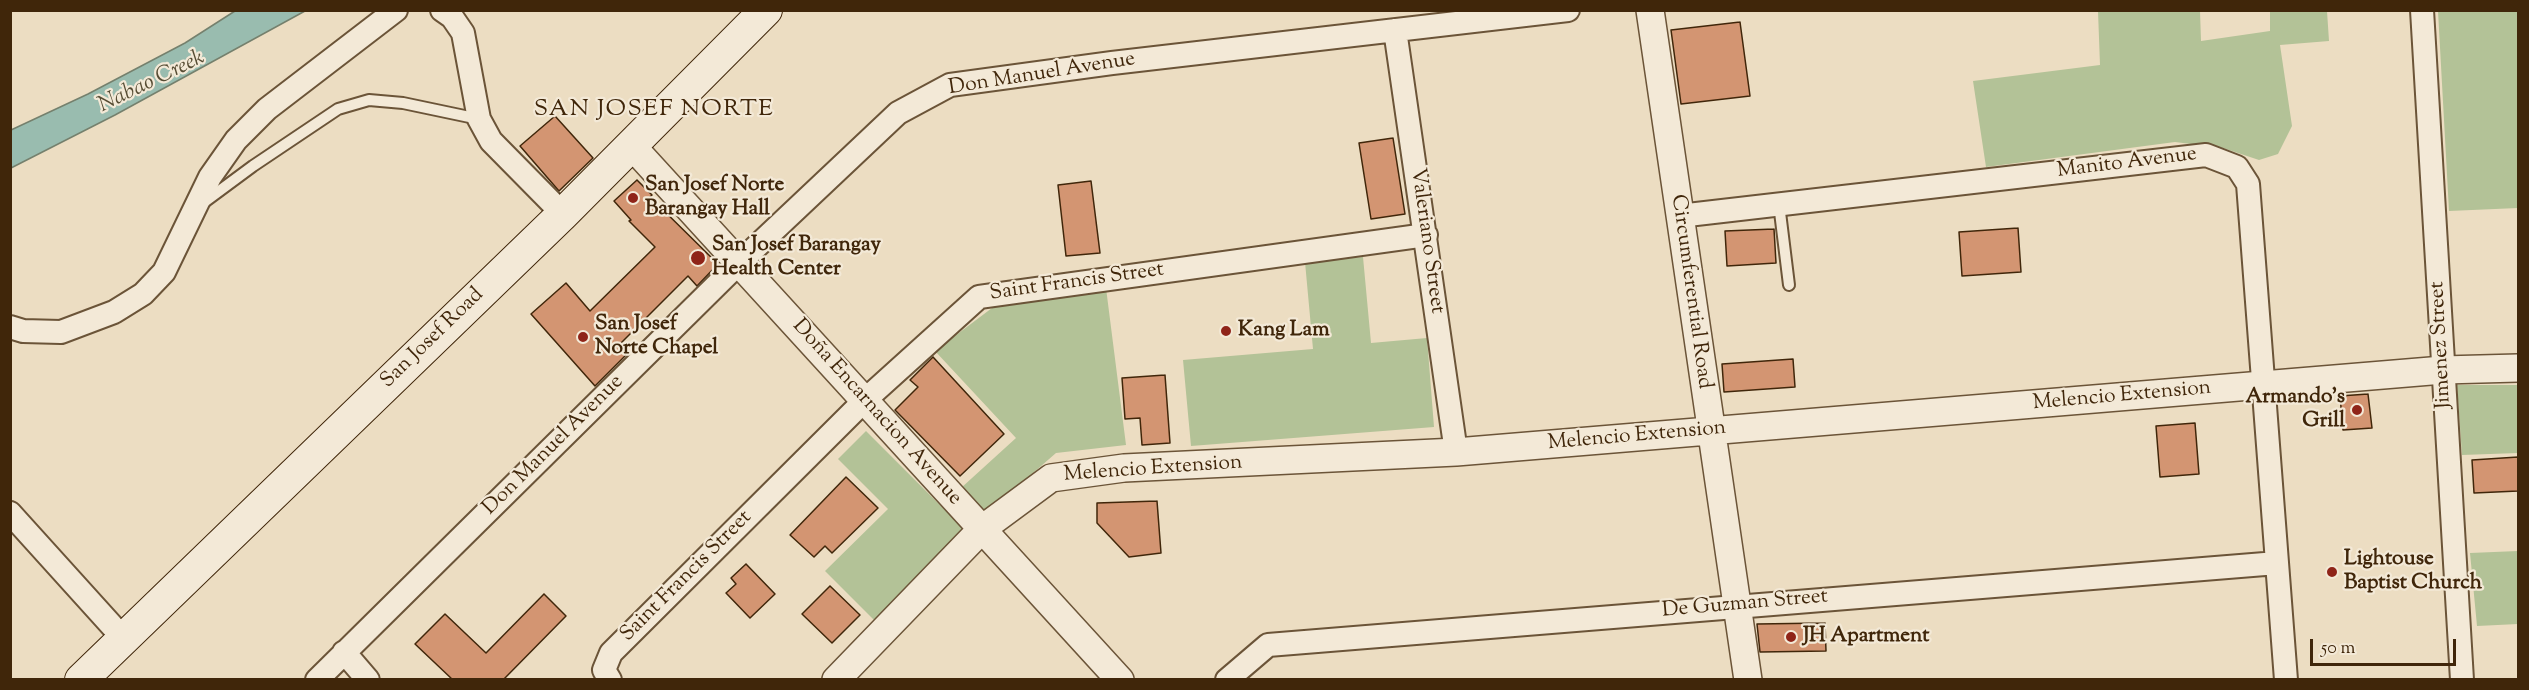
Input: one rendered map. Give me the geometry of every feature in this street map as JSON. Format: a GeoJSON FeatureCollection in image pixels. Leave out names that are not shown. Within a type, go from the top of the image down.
{"type":"FeatureCollection","features":[{"type":"Feature","properties":{"kind":"main road","name":"San Josef Road"},"geometry":{"type":"LineString","coordinates":[[97,674],[123,638],[632,146],[766,10]]}},
{"type":"Feature","properties":{"kind":"street"},"geometry":{"type":"LineString","coordinates":[[10,327],[22,331],[61,332],[114,312],[143,294],[164,272],[210,177],[236,140],[267,109],[396,10]]}},
{"type":"Feature","properties":{"kind":"street"},"geometry":{"type":"LineString","coordinates":[[442,10],[452,17],[463,33],[479,119],[505,158],[562,214]]}},
{"type":"Feature","properties":{"kind":"street","name":"Don Manuel Avenue"},"geometry":{"type":"LineString","coordinates":[[317,680],[739,264],[897,113],[950,85],[1112,63],[1568,10]]}},
{"type":"Feature","properties":{"kind":"street","name":"Circumferential Road"},"geometry":{"type":"LineString","coordinates":[[1650,10],[1748,680]]}},
{"type":"Feature","properties":{"kind":"street","name":"Jimenez Street"},"geometry":{"type":"LineString","coordinates":[[2422,10],[2462,680]]}},
{"type":"Feature","properties":{"kind":"street","name":"Valeriano Street"},"geometry":{"type":"LineString","coordinates":[[1395,30],[1456,452]]}},
{"type":"Feature","properties":{"kind":"street","name":"Doña Encarnacion Avenue"},"geometry":{"type":"LineString","coordinates":[[632,146],[1120,680]]}},
{"type":"Feature","properties":{"kind":"street","name":"Manito Avenue"},"geometry":{"type":"LineString","coordinates":[[1679,216],[2206,154],[2237,167],[2248,184],[2286,680]]}},
{"type":"Feature","properties":{"kind":"street","name":"Saint Francis Street"},"geometry":{"type":"LineString","coordinates":[[610,680],[604,670],[611,653],[865,400],[979,297],[1426,235]]}},
{"type":"Feature","properties":{"kind":"street","name":"Melencio Extension"},"geometry":{"type":"LineString","coordinates":[[836,680],[982,529],[1051,478],[1124,468],[1456,452],[2443,370],[2518,368]]}},
{"type":"Feature","properties":{"kind":"street"},"geometry":{"type":"LineString","coordinates":[[10,513],[123,638]]}},
{"type":"Feature","properties":{"kind":"street","name":"De Guzman Street"},"geometry":{"type":"LineString","coordinates":[[1227,680],[1268,645],[2277,563]]}},
{"type":"Feature","properties":{"kind":"street"},"geometry":{"type":"LineString","coordinates":[[344,652],[368,680]]}},
{"type":"Feature","properties":{"kind":"lane"},"geometry":{"type":"LineString","coordinates":[[192,211],[253,166],[338,110],[369,100],[403,103],[479,119]]}},
{"type":"Feature","properties":{"kind":"lane"},"geometry":{"type":"LineString","coordinates":[[1779,204],[1789,285]]}},
{"type":"Feature","properties":{"kind":"shaded area"},"geometry":{"type":"Polygon","coordinates":[[[2098,11],[2200,11],[2201,41],[2270,31],[2270,11],[2327,11],[2329,41],[2280,45],[2292,126],[2278,154],[2259,160],[2223,148],[2175,142],[1986,167],[1973,81],[2100,65],[2098,11]]]}},
{"type":"Feature","properties":{"kind":"shaded area"},"geometry":{"type":"Polygon","coordinates":[[[2438,11],[2518,11],[2518,208],[2449,211],[2438,11]]]}},
{"type":"Feature","properties":{"kind":"shaded area"},"geometry":{"type":"Polygon","coordinates":[[[1363,257],[1371,343],[1427,338],[1434,427],[1191,446],[1183,360],[1313,349],[1305,262],[1363,257]]]}},
{"type":"Feature","properties":{"kind":"shaded area"},"geometry":{"type":"Polygon","coordinates":[[[1106,288],[1126,445],[1056,453],[987,513],[961,488],[1016,438],[935,351],[992,308],[1106,288]]]}},
{"type":"Feature","properties":{"kind":"shaded area"},"geometry":{"type":"Polygon","coordinates":[[[2457,385],[2518,385],[2518,453],[2462,455],[2457,385]]]}},
{"type":"Feature","properties":{"kind":"shaded area"},"geometry":{"type":"Polygon","coordinates":[[[866,431],[965,530],[874,620],[825,571],[888,509],[838,459],[866,431]]]}},
{"type":"Feature","properties":{"kind":"shaded area"},"geometry":{"type":"Polygon","coordinates":[[[2518,551],[2518,624],[2477,626],[2470,553],[2518,551]]]}},
{"type":"Feature","properties":{"kind":"water","name":"Nabao Creek"},"geometry":{"type":"Polygon","coordinates":[[[235,11],[305,11],[115,115],[11,168],[11,130],[88,94],[185,43],[235,11]]]}},
{"type":"Feature","properties":{"kind":"building"},"geometry":{"type":"Polygon","coordinates":[[[1740,22],[1750,96],[1681,104],[1671,30],[1740,22]]]}},
{"type":"Feature","properties":{"kind":"building"},"geometry":{"type":"Polygon","coordinates":[[[555,116],[593,158],[559,191],[520,146],[555,116]]]}},
{"type":"Feature","properties":{"kind":"building"},"geometry":{"type":"Polygon","coordinates":[[[1393,138],[1405,214],[1371,219],[1359,143],[1393,138]]]}},
{"type":"Feature","properties":{"kind":"building"},"geometry":{"type":"Polygon","coordinates":[[[637,180],[652,195],[650,197],[718,264],[697,286],[688,276],[620,344],[628,353],[595,386],[531,314],[566,283],[590,311],[655,247],[629,221],[631,220],[614,201],[637,180]]]}},
{"type":"Feature","properties":{"kind":"building"},"geometry":{"type":"Polygon","coordinates":[[[1091,181],[1100,253],[1066,256],[1058,185],[1091,181]]]}},
{"type":"Feature","properties":{"kind":"building"},"geometry":{"type":"Polygon","coordinates":[[[2018,228],[2021,272],[1962,276],[1959,232],[2018,228]]]}},
{"type":"Feature","properties":{"kind":"building"},"geometry":{"type":"Polygon","coordinates":[[[1774,229],[1776,263],[1727,266],[1725,231],[1774,229]]]}},
{"type":"Feature","properties":{"kind":"building"},"geometry":{"type":"Polygon","coordinates":[[[933,357],[1004,434],[960,476],[895,410],[918,387],[910,380],[933,357]]]}},
{"type":"Feature","properties":{"kind":"building"},"geometry":{"type":"Polygon","coordinates":[[[1793,359],[1795,387],[1724,392],[1722,364],[1793,359]]]}},
{"type":"Feature","properties":{"kind":"building"},"geometry":{"type":"Polygon","coordinates":[[[1165,375],[1170,443],[1142,445],[1140,418],[1125,419],[1122,378],[1165,375]]]}},
{"type":"Feature","properties":{"kind":"building"},"geometry":{"type":"Polygon","coordinates":[[[2368,394],[2372,428],[2343,430],[2340,396],[2368,394]]]}},
{"type":"Feature","properties":{"kind":"building"},"geometry":{"type":"Polygon","coordinates":[[[2195,423],[2199,474],[2160,477],[2156,426],[2195,423]]]}},
{"type":"Feature","properties":{"kind":"building"},"geometry":{"type":"Polygon","coordinates":[[[2518,457],[2518,491],[2474,493],[2472,460],[2518,457]]]}},
{"type":"Feature","properties":{"kind":"building"},"geometry":{"type":"Polygon","coordinates":[[[846,477],[878,508],[832,553],[825,546],[814,557],[790,535],[846,477]]]}},
{"type":"Feature","properties":{"kind":"building"},"geometry":{"type":"Polygon","coordinates":[[[1157,501],[1161,553],[1129,557],[1097,523],[1097,503],[1157,501]]]}},
{"type":"Feature","properties":{"kind":"building"},"geometry":{"type":"Polygon","coordinates":[[[746,564],[775,594],[750,618],[726,593],[736,584],[731,578],[746,564]]]}},
{"type":"Feature","properties":{"kind":"building"},"geometry":{"type":"Polygon","coordinates":[[[830,586],[860,615],[832,643],[802,614],[830,586]]]}},
{"type":"Feature","properties":{"kind":"building"},"geometry":{"type":"Polygon","coordinates":[[[544,594],[566,616],[503,680],[453,680],[415,644],[445,614],[486,653],[544,594]]]}},
{"type":"Feature","properties":{"kind":"building","name":"JH Apartment"},"geometry":{"type":"Polygon","coordinates":[[[1825,623],[1826,651],[1760,652],[1757,624],[1825,623]]]}},
{"type":"Feature","properties":{"kind":"place","name":"San Josef Norte Barangay Hall"},"geometry":{"type":"Point","coordinates":[633,198]}},
{"type":"Feature","properties":{"kind":"place","name":"San Josef Barangay Health Center"},"geometry":{"type":"Point","coordinates":[698,258]}},
{"type":"Feature","properties":{"kind":"place","name":"Kang Lam"},"geometry":{"type":"Point","coordinates":[1226,331]}},
{"type":"Feature","properties":{"kind":"place","name":"San Josef Norte Chapel"},"geometry":{"type":"Point","coordinates":[583,337]}},
{"type":"Feature","properties":{"kind":"place","name":"Armando's Grill"},"geometry":{"type":"Point","coordinates":[2357,410]}},
{"type":"Feature","properties":{"kind":"place","name":"Lightouse Baptist Church"},"geometry":{"type":"Point","coordinates":[2332,572]}},
{"type":"Feature","properties":{"kind":"place","name":"JH Apartment"},"geometry":{"type":"Point","coordinates":[1791,637]}},
{"type":"Feature","properties":{"kind":"district","name":"SAN JOSEF NORTE"},"geometry":{"type":"Point","coordinates":[654,111]}}]}
